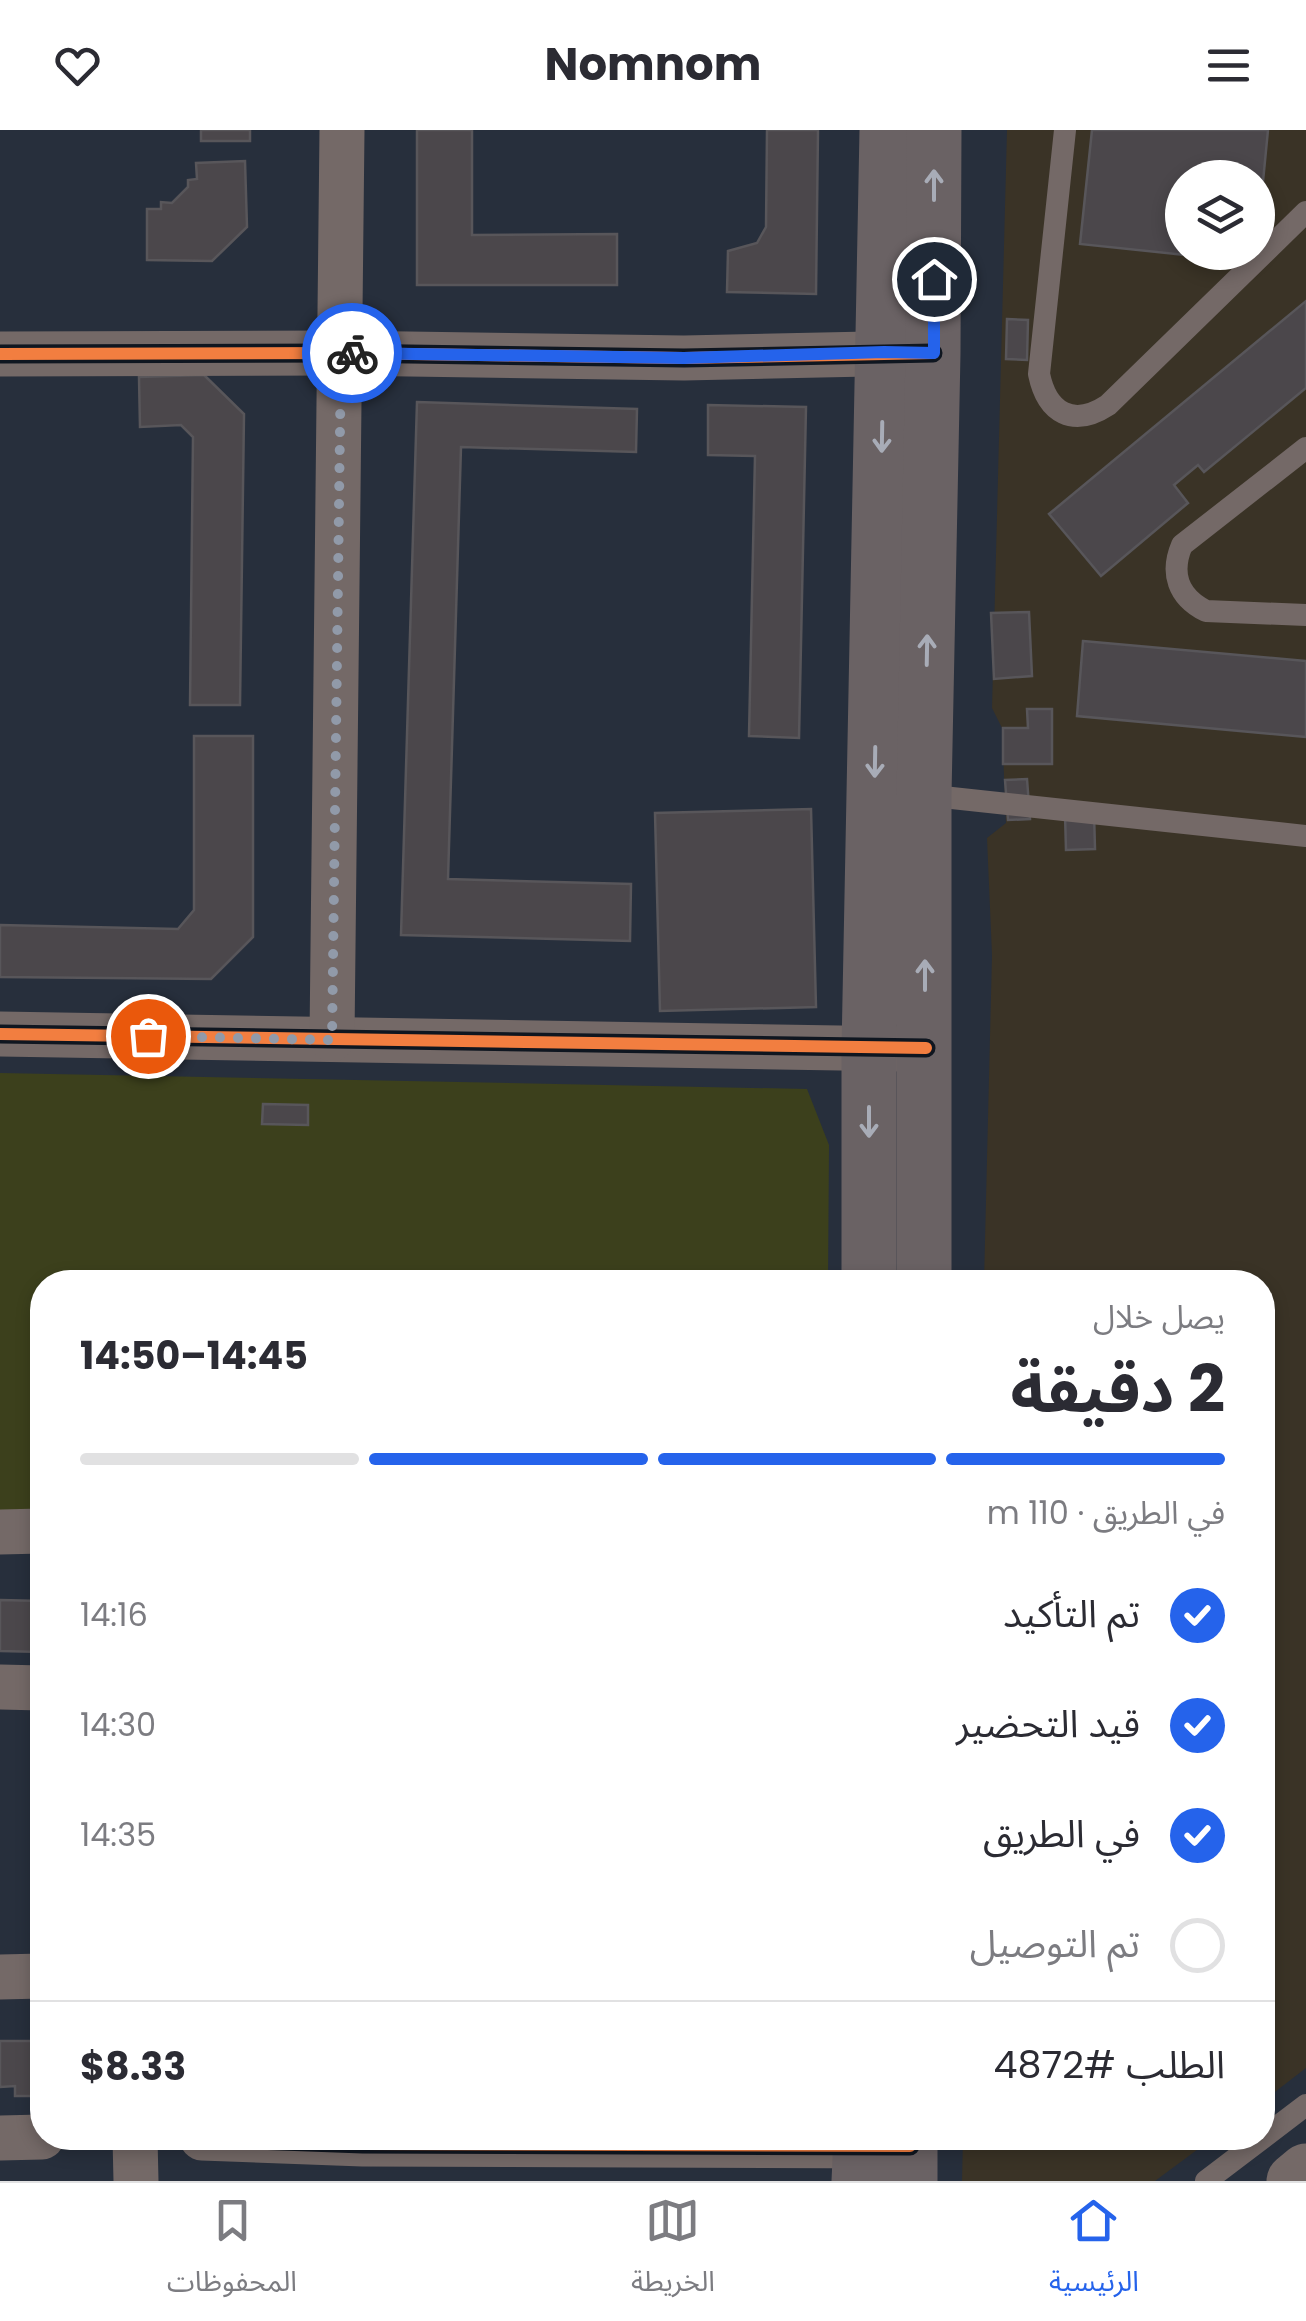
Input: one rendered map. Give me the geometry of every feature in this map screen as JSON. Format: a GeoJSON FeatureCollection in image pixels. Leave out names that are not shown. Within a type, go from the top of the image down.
{"type":"FeatureCollection","features":[{"type":"Feature","properties":{"kind":"main road"},"geometry":{"type":"LineString","coordinates":[[887,130],[908,352],[924,795],[924,1270]]}},
{"type":"Feature","properties":{"kind":"main road"},"geometry":{"type":"LineString","coordinates":[[868,1270],[869,1050],[908,352],[934,130]]}},
{"type":"Feature","properties":{"kind":"street"},"geometry":{"type":"LineString","coordinates":[[332,1040],[342,130]]}},
{"type":"Feature","properties":{"kind":"street"},"geometry":{"type":"LineString","coordinates":[[0,354],[341,352],[684,358],[908,352]]}},
{"type":"Feature","properties":{"kind":"street"},"geometry":{"type":"LineString","coordinates":[[0,1034],[926,1048]]}},
{"type":"Feature","properties":{"kind":"street"},"geometry":{"type":"LineString","coordinates":[[0,1532],[30,1532]]}},
{"type":"Feature","properties":{"kind":"street"},"geometry":{"type":"LineString","coordinates":[[0,1687],[30,1688]]}},
{"type":"Feature","properties":{"kind":"street"},"geometry":{"type":"LineString","coordinates":[[0,1977],[30,1976]]}},
{"type":"Feature","properties":{"kind":"street"},"geometry":{"type":"LineString","coordinates":[[0,2138],[30,2137]]}},
{"type":"Feature","properties":{"kind":"street"},"geometry":{"type":"LineString","coordinates":[[135,2150],[136,2181]]}},
{"type":"Feature","properties":{"kind":"street"},"geometry":{"type":"LineString","coordinates":[[323,2150],[363,2154],[885,2155]]}},
{"type":"Feature","properties":{"kind":"street"},"geometry":{"type":"LineString","coordinates":[[1294,2181],[1306,2171]]}},
{"type":"Feature","properties":{"kind":"lane"},"geometry":{"type":"LineString","coordinates":[[1065,130],[1038,374],[1043,395],[1054,408],[1073,416],[1094,414],[1108,404],[1306,212]]}},
{"type":"Feature","properties":{"kind":"lane"},"geometry":{"type":"LineString","coordinates":[[1306,448],[1182,545],[1176,560],[1176,576],[1181,591],[1192,604],[1206,610],[1306,616]]}},
{"type":"Feature","properties":{"kind":"lane"},"geometry":{"type":"LineString","coordinates":[[924,795],[1306,836]]}},
{"type":"Feature","properties":{"kind":"lane"},"geometry":{"type":"LineString","coordinates":[[1275,2129],[1306,2106]]}},
{"type":"Feature","properties":{"kind":"lane"},"geometry":{"type":"LineString","coordinates":[[1206,2181],[1247,2150]]}},
{"type":"Feature","properties":{"kind":"shaded area"},"geometry":{"type":"Polygon","coordinates":[[[1007,130],[1306,130],[1306,2068],[1275,2092],[1275,1270],[984,1270],[992,955],[987,838],[1006,823],[1002,728],[992,708],[1007,130]]]}},
{"type":"Feature","properties":{"kind":"shaded area"},"geometry":{"type":"Polygon","coordinates":[[[963,2150],[1197,2150],[1155,2181],[962,2181],[963,2150]]]}},
{"type":"Feature","properties":{"kind":"green space"},"geometry":{"type":"Polygon","coordinates":[[[0,1073],[807,1089],[829,1145],[828,1270],[30,1270],[30,1511],[0,1511],[0,1073]]]}},
{"type":"Feature","properties":{"kind":"building"},"geometry":{"type":"Polygon","coordinates":[[[201,130],[250,130],[250,141],[201,141],[201,130]]]}},
{"type":"Feature","properties":{"kind":"building"},"geometry":{"type":"Polygon","coordinates":[[[417,130],[472,130],[472,235],[617,234],[617,285],[417,285],[417,130]]]}},
{"type":"Feature","properties":{"kind":"building"},"geometry":{"type":"Polygon","coordinates":[[[767,130],[818,130],[816,294],[727,292],[728,251],[757,243],[766,227],[767,130]]]}},
{"type":"Feature","properties":{"kind":"building"},"geometry":{"type":"Polygon","coordinates":[[[1092,130],[1268,130],[1265,160],[1165,160],[1165,253],[1080,244],[1092,130]]]}},
{"type":"Feature","properties":{"kind":"building"},"geometry":{"type":"Polygon","coordinates":[[[245,161],[247,227],[212,261],[147,260],[147,209],[161,209],[161,202],[172,203],[188,187],[188,180],[197,179],[196,163],[245,161]]]}},
{"type":"Feature","properties":{"kind":"building"},"geometry":{"type":"Polygon","coordinates":[[[1306,301],[1306,388],[1204,472],[1198,465],[1174,485],[1188,503],[1101,576],[1049,514],[1306,301]]]}},
{"type":"Feature","properties":{"kind":"building"},"geometry":{"type":"Polygon","coordinates":[[[1007,319],[1028,320],[1027,360],[1006,359],[1007,319]]]}},
{"type":"Feature","properties":{"kind":"building"},"geometry":{"type":"Polygon","coordinates":[[[204,375],[244,414],[240,705],[190,705],[193,437],[181,425],[140,427],[139,377],[204,375]]]}},
{"type":"Feature","properties":{"kind":"building"},"geometry":{"type":"Polygon","coordinates":[[[417,402],[637,409],[636,452],[461,447],[448,879],[631,884],[630,941],[401,935],[417,402]]]}},
{"type":"Feature","properties":{"kind":"building"},"geometry":{"type":"Polygon","coordinates":[[[708,405],[806,407],[799,738],[749,736],[755,456],[708,455],[708,405]]]}},
{"type":"Feature","properties":{"kind":"building"},"geometry":{"type":"Polygon","coordinates":[[[1029,612],[1032,676],[994,679],[991,613],[1029,612]]]}},
{"type":"Feature","properties":{"kind":"building"},"geometry":{"type":"Polygon","coordinates":[[[1083,641],[1306,661],[1306,737],[1077,716],[1083,641]]]}},
{"type":"Feature","properties":{"kind":"building"},"geometry":{"type":"Polygon","coordinates":[[[1027,709],[1052,709],[1052,764],[1003,764],[1003,728],[1028,728],[1027,709]]]}},
{"type":"Feature","properties":{"kind":"building"},"geometry":{"type":"Polygon","coordinates":[[[194,736],[253,736],[253,937],[211,979],[0,977],[0,925],[178,929],[194,910],[194,736]]]}},
{"type":"Feature","properties":{"kind":"building"},"geometry":{"type":"Polygon","coordinates":[[[1027,779],[1030,819],[1008,820],[1005,780],[1027,779]]]}},
{"type":"Feature","properties":{"kind":"building"},"geometry":{"type":"Polygon","coordinates":[[[811,809],[816,1007],[660,1011],[655,813],[811,809]]]}},
{"type":"Feature","properties":{"kind":"building"},"geometry":{"type":"Polygon","coordinates":[[[1094,813],[1095,849],[1066,850],[1065,814],[1094,813]]]}},
{"type":"Feature","properties":{"kind":"building"},"geometry":{"type":"Polygon","coordinates":[[[263,1104],[308,1105],[308,1125],[262,1124],[263,1104]]]}},
{"type":"Feature","properties":{"kind":"building"},"geometry":{"type":"Polygon","coordinates":[[[0,1600],[30,1601],[30,1652],[0,1651],[0,1600]]]}},
{"type":"Feature","properties":{"kind":"building"},"geometry":{"type":"Polygon","coordinates":[[[0,2041],[30,2041],[30,2096],[15,2096],[15,2086],[0,2087],[0,2041]]]}},
{"type":"Feature","properties":{"kind":"cycle path"},"geometry":{"type":"LineString","coordinates":[[0,354],[684,358],[933,353]]}},
{"type":"Feature","properties":{"kind":"cycle path"},"geometry":{"type":"LineString","coordinates":[[0,1034],[926,1048]]}},
{"type":"Feature","properties":{"kind":"way so far"},"geometry":{"type":"LineString","coordinates":[[148,1036],[332,1040],[341,352],[352,353]]}},
{"type":"Feature","properties":{"kind":"route"},"geometry":{"type":"LineString","coordinates":[[352,353],[684,358],[934,353],[934,279]]}}]}
